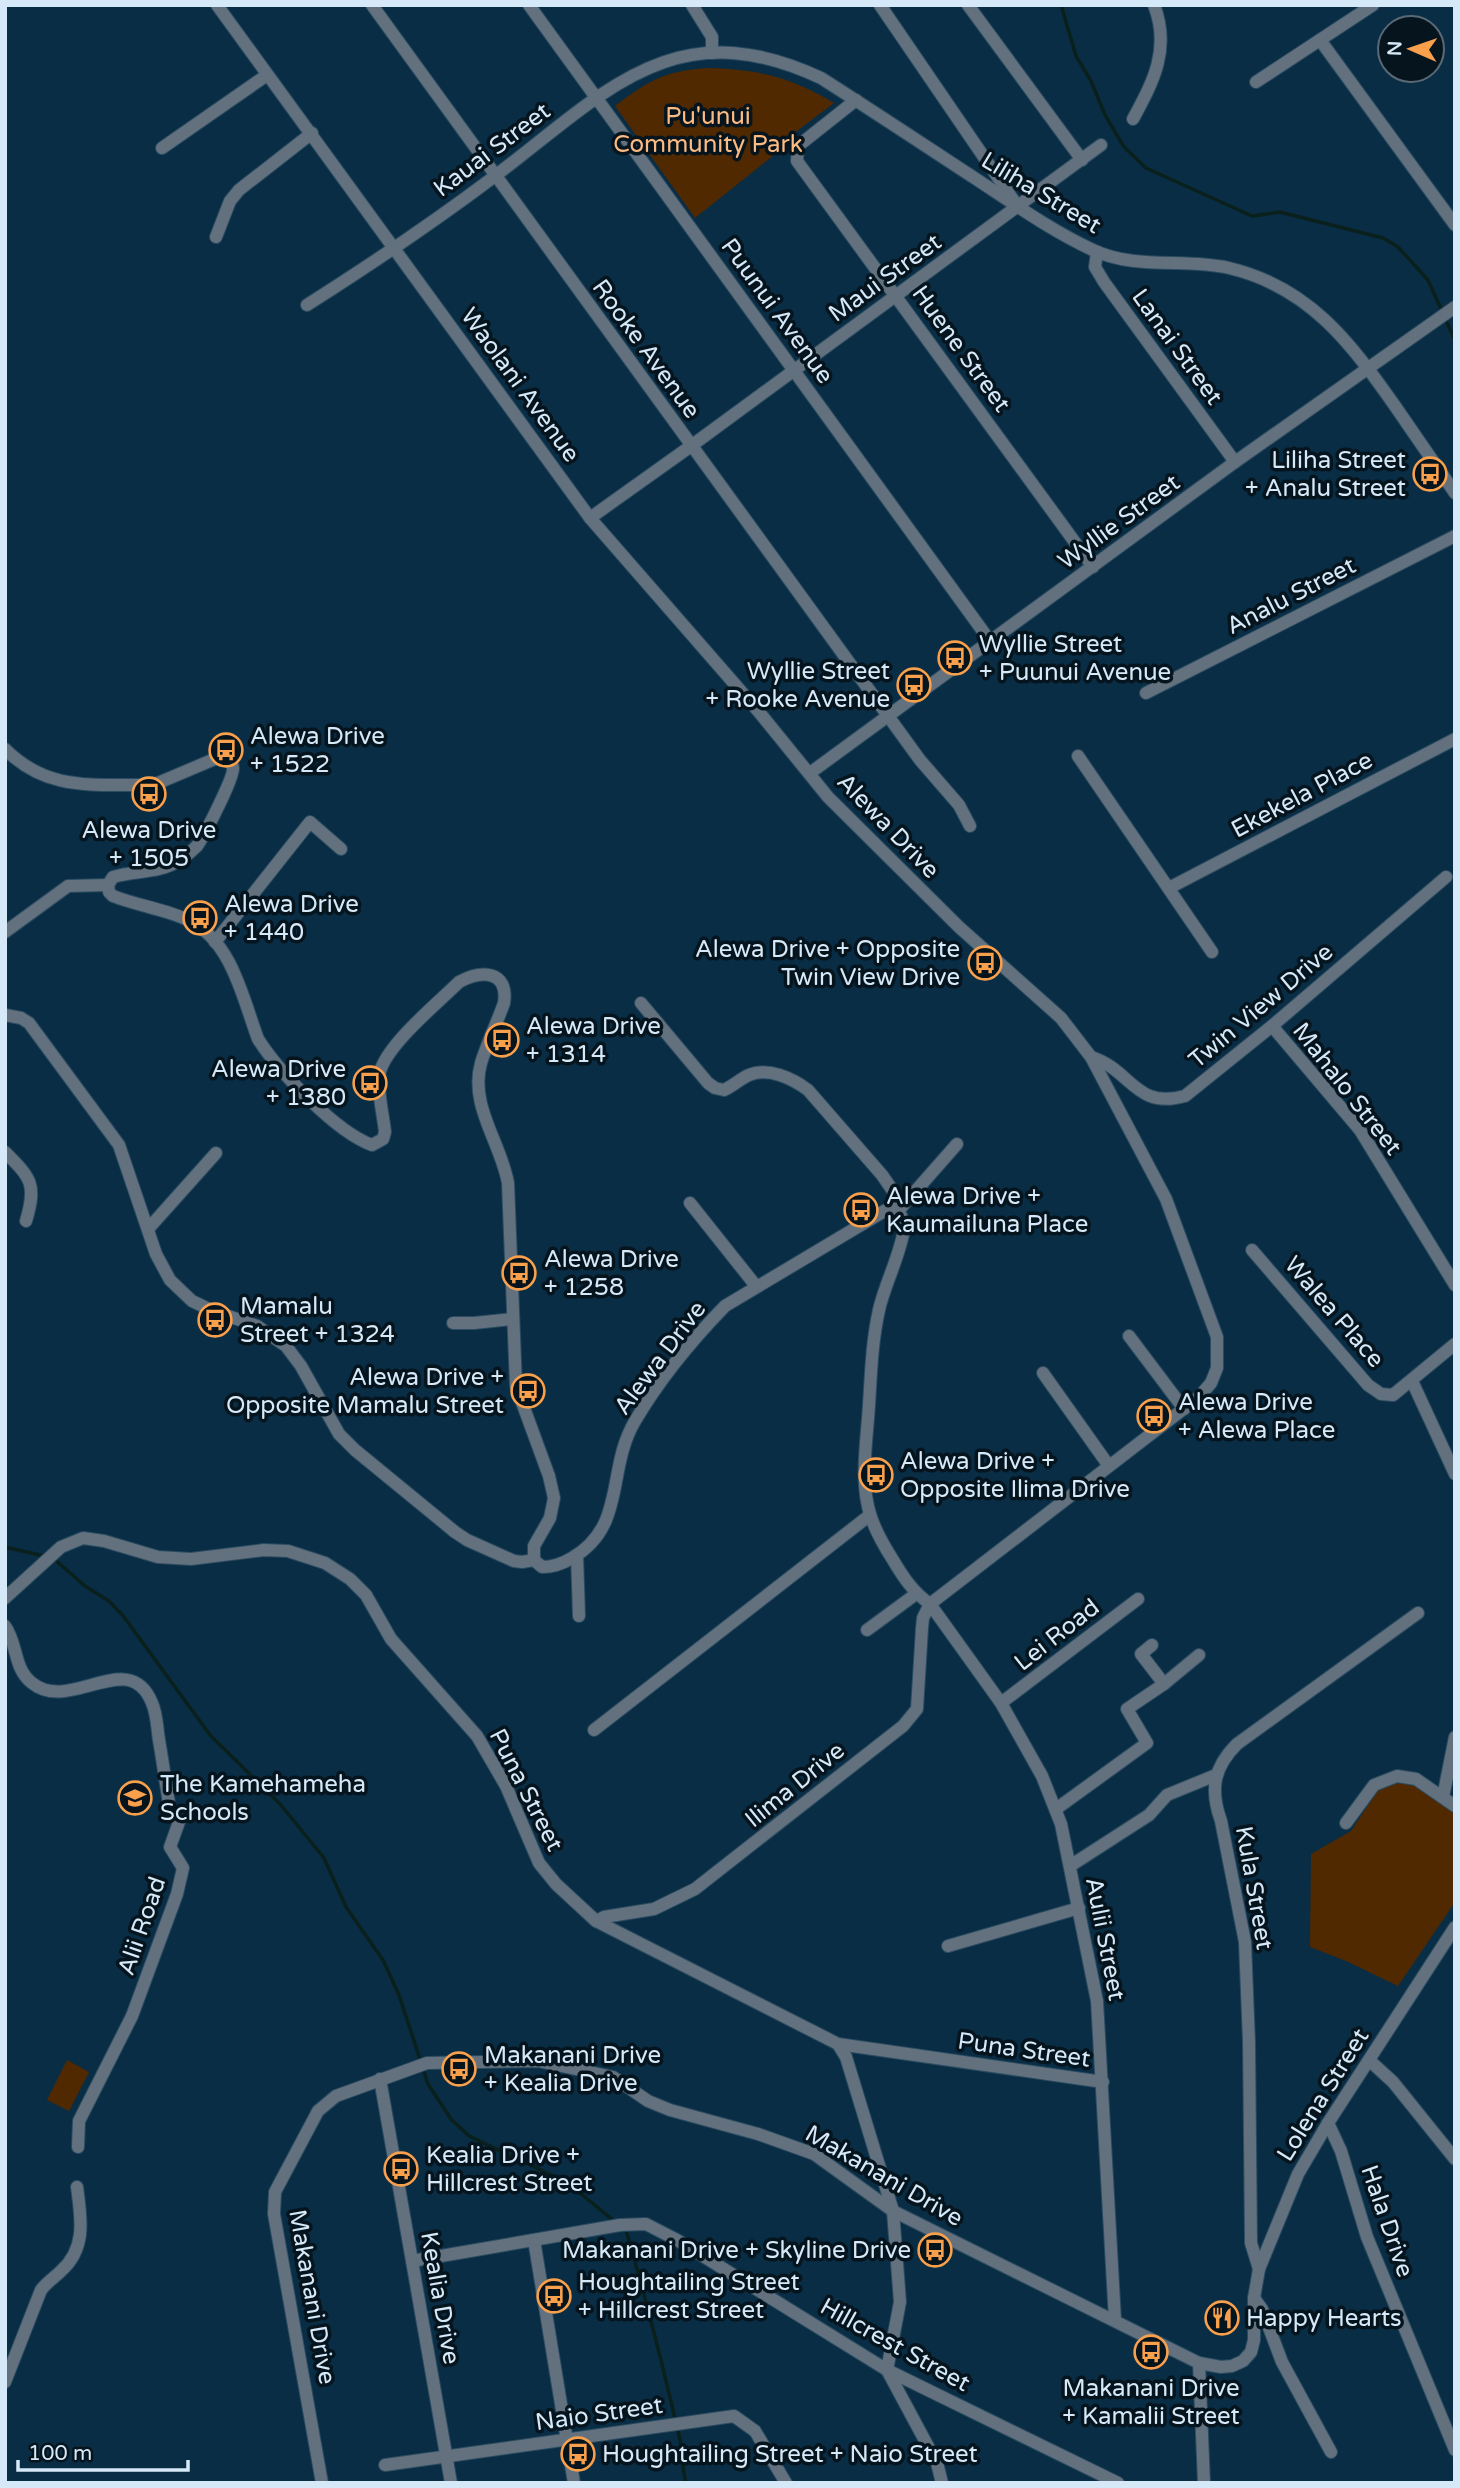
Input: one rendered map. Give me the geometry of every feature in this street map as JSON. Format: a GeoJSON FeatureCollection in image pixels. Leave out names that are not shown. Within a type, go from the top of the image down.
{"type":"FeatureCollection","features":[{"type":"Feature","properties":{"kind":"street","name":"Waolani Avenue"},"geometry":{"type":"LineString","coordinates":[[217,5],[590,518],[810,773]]}},
{"type":"Feature","properties":{"kind":"street","name":"Rooke Avenue"},"geometry":{"type":"LineString","coordinates":[[372,5],[920,760],[959,805],[970,827]]}},
{"type":"Feature","properties":{"kind":"street","name":"Puunui Avenue"},"geometry":{"type":"LineString","coordinates":[[529,5],[990,641]]}},
{"type":"Feature","properties":{"kind":"street"},"geometry":{"type":"LineString","coordinates":[[692,5],[712,37],[712,53]]}},
{"type":"Feature","properties":{"kind":"street"},"geometry":{"type":"LineString","coordinates":[[880,5],[1018,207]]}},
{"type":"Feature","properties":{"kind":"street"},"geometry":{"type":"LineString","coordinates":[[968,5],[1082,160]]}},
{"type":"Feature","properties":{"kind":"street"},"geometry":{"type":"LineString","coordinates":[[1133,119],[1155,78],[1160,55],[1159,18],[1154,5]]}},
{"type":"Feature","properties":{"kind":"street"},"geometry":{"type":"LineString","coordinates":[[1256,82],[1373,5]]}},
{"type":"Feature","properties":{"kind":"street"},"geometry":{"type":"LineString","coordinates":[[1320,40],[1455,225]]}},
{"type":"Feature","properties":{"kind":"street","name":"Kauai Street"},"geometry":{"type":"LineString","coordinates":[[307,305],[395,249],[596,98],[654,65],[671,59],[712,53]]}},
{"type":"Feature","properties":{"kind":"street","name":"Liliha Street"},"geometry":{"type":"LineString","coordinates":[[712,53],[767,57],[821,78],[1018,207],[1061,234],[1097,252],[1143,261],[1209,264],[1243,272],[1266,281],[1312,307],[1343,336],[1368,368],[1455,493]]}},
{"type":"Feature","properties":{"kind":"street"},"geometry":{"type":"LineString","coordinates":[[162,148],[267,75]]}},
{"type":"Feature","properties":{"kind":"street","name":"Huene Street"},"geometry":{"type":"LineString","coordinates":[[856,100],[798,146],[796,161],[1093,567]]}},
{"type":"Feature","properties":{"kind":"street"},"geometry":{"type":"LineString","coordinates":[[216,237],[230,201],[239,190],[312,133]]}},
{"type":"Feature","properties":{"kind":"street","name":"Maui Street"},"geometry":{"type":"LineString","coordinates":[[590,518],[1101,145]]}},
{"type":"Feature","properties":{"kind":"street","name":"Lanai Street"},"geometry":{"type":"LineString","coordinates":[[1097,252],[1095,267],[1104,282],[1235,462]]}},
{"type":"Feature","properties":{"kind":"street","name":"Wyllie Street"},"geometry":{"type":"LineString","coordinates":[[810,773],[1235,462],[1451,309]]}},
{"type":"Feature","properties":{"kind":"street","name":"Analu Street"},"geometry":{"type":"LineString","coordinates":[[1146,693],[1455,536]]}},
{"type":"Feature","properties":{"kind":"street","name":"Ekekela Place"},"geometry":{"type":"LineString","coordinates":[[1169,888],[1455,739]]}},
{"type":"Feature","properties":{"kind":"street"},"geometry":{"type":"LineString","coordinates":[[5,749],[37,774],[61,782],[145,785],[158,783],[217,758],[223,757],[231,762],[233,767],[230,780],[204,834],[189,853],[161,870],[113,877],[108,885],[109,892],[113,896],[192,922],[204,929],[230,964],[258,1039],[265,1050],[314,1104],[362,1142],[372,1145],[383,1139],[385,1132],[379,1079],[381,1069],[392,1049],[459,982],[471,975],[491,975],[503,985],[506,993],[504,1003],[481,1063],[479,1086],[484,1112],[501,1154],[508,1183],[516,1386],[549,1476],[554,1498],[550,1518],[534,1546],[534,1560]]}},
{"type":"Feature","properties":{"kind":"street"},"geometry":{"type":"LineString","coordinates":[[1078,756],[1212,952]]}},
{"type":"Feature","properties":{"kind":"street","name":"Alewa Drive"},"geometry":{"type":"LineString","coordinates":[[810,773],[828,797],[920,889],[1061,1018],[1091,1057],[1166,1199],[1217,1337],[1217,1368],[1210,1383],[1184,1409],[930,1604]]}},
{"type":"Feature","properties":{"kind":"street"},"geometry":{"type":"LineString","coordinates":[[215,942],[310,822],[341,849]]}},
{"type":"Feature","properties":{"kind":"street","name":"Twin View Drive"},"geometry":{"type":"LineString","coordinates":[[1091,1057],[1111,1065],[1145,1095],[1172,1100],[1185,1096],[1272,1026],[1446,877]]}},
{"type":"Feature","properties":{"kind":"street"},"geometry":{"type":"LineString","coordinates":[[5,932],[68,887],[108,885]]}},
{"type":"Feature","properties":{"kind":"street"},"geometry":{"type":"LineString","coordinates":[[641,1003],[715,1088],[724,1090],[749,1075],[766,1072],[792,1080],[808,1090],[893,1191],[898,1211],[903,1218],[902,1235],[881,1302],[873,1343],[866,1464],[870,1515],[888,1552],[916,1594],[930,1604]]}},
{"type":"Feature","properties":{"kind":"street","name":"Alewa Drive"},"geometry":{"type":"LineString","coordinates":[[5,1015],[21,1018],[29,1023],[113,1135],[165,1273],[183,1294],[202,1307],[257,1326],[276,1338],[293,1354],[332,1426],[355,1450],[467,1539],[514,1560],[534,1560],[542,1567],[551,1567],[577,1555],[596,1541],[605,1525],[618,1463],[635,1420],[704,1327],[725,1306],[886,1210],[898,1211]]}},
{"type":"Feature","properties":{"kind":"street","name":"Mahalo Street"},"geometry":{"type":"LineString","coordinates":[[1272,1026],[1360,1130],[1455,1285]]}},
{"type":"Feature","properties":{"kind":"street"},"geometry":{"type":"LineString","coordinates":[[898,1211],[957,1144]]}},
{"type":"Feature","properties":{"kind":"street"},"geometry":{"type":"LineString","coordinates":[[5,1152],[25,1172],[33,1197],[26,1221]]}},
{"type":"Feature","properties":{"kind":"street"},"geometry":{"type":"LineString","coordinates":[[148,1229],[216,1153]]}},
{"type":"Feature","properties":{"kind":"street"},"geometry":{"type":"LineString","coordinates":[[690,1203],[756,1286]]}},
{"type":"Feature","properties":{"kind":"street","name":"Walea Place"},"geometry":{"type":"LineString","coordinates":[[1252,1250],[1368,1385],[1381,1394],[1393,1395],[1455,1344]]}},
{"type":"Feature","properties":{"kind":"street"},"geometry":{"type":"LineString","coordinates":[[453,1323],[512,1319]]}},
{"type":"Feature","properties":{"kind":"street"},"geometry":{"type":"LineString","coordinates":[[1129,1336],[1184,1409]]}},
{"type":"Feature","properties":{"kind":"street"},"geometry":{"type":"LineString","coordinates":[[1043,1373],[1109,1466]]}},
{"type":"Feature","properties":{"kind":"street"},"geometry":{"type":"LineString","coordinates":[[1412,1381],[1451,1460],[1455,1474]]}},
{"type":"Feature","properties":{"kind":"street"},"geometry":{"type":"LineString","coordinates":[[594,1730],[870,1515]]}},
{"type":"Feature","properties":{"kind":"street","name":"Puna Street"},"geometry":{"type":"LineString","coordinates":[[5,1598],[61,1547],[83,1538],[104,1541],[158,1558],[191,1559],[264,1549],[288,1551],[325,1563],[366,1595],[391,1639],[477,1735],[506,1786],[538,1863],[596,1922],[838,2044],[1102,2082]]}},
{"type":"Feature","properties":{"kind":"street"},"geometry":{"type":"LineString","coordinates":[[577,1555],[579,1616]]}},
{"type":"Feature","properties":{"kind":"street"},"geometry":{"type":"LineString","coordinates":[[867,1630],[916,1594]]}},
{"type":"Feature","properties":{"kind":"street","name":"Lei Road"},"geometry":{"type":"LineString","coordinates":[[1001,1703],[1138,1599]]}},
{"type":"Feature","properties":{"kind":"street","name":"Aulii Street"},"geometry":{"type":"LineString","coordinates":[[930,1604],[1001,1703],[1042,1776],[1056,1809],[1097,2001],[1115,2320]]}},
{"type":"Feature","properties":{"kind":"street","name":"Ilima Drive"},"geometry":{"type":"LineString","coordinates":[[596,1922],[604,1917],[654,1909],[695,1889],[903,1726],[917,1709],[922,1628],[930,1604]]}},
{"type":"Feature","properties":{"kind":"street"},"geometry":{"type":"LineString","coordinates":[[1070,1866],[1149,1815],[1167,1795],[1216,1775],[1221,1763],[1237,1744],[1418,1612]]}},
{"type":"Feature","properties":{"kind":"street","name":"Alii Road"},"geometry":{"type":"LineString","coordinates":[[5,1626],[23,1675],[38,1688],[66,1692],[114,1678],[132,1682],[146,1692],[154,1708],[170,1809],[179,1822],[170,1847],[183,1868],[177,1895],[127,2028],[79,2121],[78,2147]]}},
{"type":"Feature","properties":{"kind":"street"},"geometry":{"type":"LineString","coordinates":[[1152,1645],[1141,1654],[1164,1684]]}},
{"type":"Feature","properties":{"kind":"street"},"geometry":{"type":"LineString","coordinates":[[1056,1809],[1147,1743],[1127,1709],[1164,1684],[1199,1655]]}},
{"type":"Feature","properties":{"kind":"street"},"geometry":{"type":"LineString","coordinates":[[1443,1797],[1455,1737]]}},
{"type":"Feature","properties":{"kind":"street","name":"Kula Street"},"geometry":{"type":"LineString","coordinates":[[1216,1775],[1214,1803],[1221,1821],[1245,1942],[1251,2243],[1259,2269]]}},
{"type":"Feature","properties":{"kind":"street"},"geometry":{"type":"LineString","coordinates":[[1346,1823],[1374,1785],[1397,1776],[1416,1779],[1455,1806]]}},
{"type":"Feature","properties":{"kind":"street"},"geometry":{"type":"LineString","coordinates":[[948,1946],[1079,1908]]}},
{"type":"Feature","properties":{"kind":"street","name":"Lolena Street"},"geometry":{"type":"LineString","coordinates":[[1254,2298],[1259,2269],[1298,2174],[1455,1927]]}},
{"type":"Feature","properties":{"kind":"street"},"geometry":{"type":"LineString","coordinates":[[838,2044],[846,2057],[893,2211],[900,2302],[887,2370],[937,2463],[942,2483]]}},
{"type":"Feature","properties":{"kind":"street","name":"Makanani Drive"},"geometry":{"type":"LineString","coordinates":[[322,2483],[274,2214],[275,2192],[318,2112],[336,2096],[427,2063],[538,2061],[613,2077],[648,2101],[670,2110],[758,2134],[814,2154],[893,2211],[1199,2363],[1226,2367],[1247,2357],[1254,2346],[1254,2298]]}},
{"type":"Feature","properties":{"kind":"street"},"geometry":{"type":"LineString","coordinates":[[1370,2061],[1394,2082],[1455,2159]]}},
{"type":"Feature","properties":{"kind":"street","name":"Kealia Drive"},"geometry":{"type":"LineString","coordinates":[[380,2079],[452,2483]]}},
{"type":"Feature","properties":{"kind":"street","name":"Hala Drive"},"geometry":{"type":"LineString","coordinates":[[1328,2123],[1341,2151],[1367,2237],[1455,2450]]}},
{"type":"Feature","properties":{"kind":"street"},"geometry":{"type":"LineString","coordinates":[[5,2382],[41,2290],[62,2271],[77,2250],[82,2230],[76,2187]]}},
{"type":"Feature","properties":{"kind":"street","name":"Hillcrest Street"},"geometry":{"type":"LineString","coordinates":[[412,2261],[598,2228],[646,2224],[677,2240],[887,2370],[1118,2483]]}},
{"type":"Feature","properties":{"kind":"street"},"geometry":{"type":"LineString","coordinates":[[534,2240],[574,2483]]}},
{"type":"Feature","properties":{"kind":"street"},"geometry":{"type":"LineString","coordinates":[[1254,2298],[1262,2309],[1291,2379],[1331,2452]]}},
{"type":"Feature","properties":{"kind":"street"},"geometry":{"type":"LineString","coordinates":[[1199,2363],[1204,2483]]}},
{"type":"Feature","properties":{"kind":"street","name":"Naio Street"},"geometry":{"type":"LineString","coordinates":[[385,2465],[734,2416],[755,2431],[786,2483]]}},
{"type":"Feature","properties":{"kind":"green space","name":"Pu'unui Community Park"},"geometry":{"type":"Polygon","coordinates":[[[707,68],[742,70],[773,76],[834,103],[785,140],[784,147],[695,218],[615,106],[657,79],[679,72],[707,68]]]}},
{"type":"Feature","properties":{"kind":"green space"},"geometry":{"type":"Polygon","coordinates":[[[1408,1779],[1455,1812],[1455,1902],[1398,1986],[1310,1947],[1311,1854],[1351,1831],[1382,1784],[1408,1779]]]}},
{"type":"Feature","properties":{"kind":"green space"},"geometry":{"type":"Polygon","coordinates":[[[67,2060],[89,2072],[69,2111],[47,2100],[67,2060]]]}},
{"type":"Feature","properties":{"kind":"waterway"},"geometry":{"type":"LineString","coordinates":[[1061,5],[1076,56],[1091,81],[1105,115],[1124,147],[1146,168],[1252,216],[1280,212],[1383,238],[1398,247],[1428,280],[1442,311]]}},
{"type":"Feature","properties":{"kind":"waterway"},"geometry":{"type":"LineString","coordinates":[[1445,318],[1455,340]]}},
{"type":"Feature","properties":{"kind":"waterway"},"geometry":{"type":"LineString","coordinates":[[5,1547],[44,1556]]}},
{"type":"Feature","properties":{"kind":"waterway"},"geometry":{"type":"LineString","coordinates":[[54,1559],[85,1586],[109,1601],[124,1617],[210,1735],[281,1805],[324,1858],[346,1907],[383,1960],[399,1995],[428,2084],[451,2119],[469,2136],[568,2183],[614,2221]]}},
{"type":"Feature","properties":{"kind":"waterway"},"geometry":{"type":"LineString","coordinates":[[623,2228],[626,2230],[641,2282],[661,2361],[680,2440],[686,2483]]}},
{"type":"Feature","properties":{"kind":"place","name":"Liliha Street + Analu Street"},"geometry":{"type":"Point","coordinates":[1430,474]}},
{"type":"Feature","properties":{"kind":"place","name":"Wyllie Street + Puunui Avenue"},"geometry":{"type":"Point","coordinates":[955,658]}},
{"type":"Feature","properties":{"kind":"place","name":"Wyllie Street + Rooke Avenue"},"geometry":{"type":"Point","coordinates":[914,685]}},
{"type":"Feature","properties":{"kind":"place","name":"Alewa Drive + 1522"},"geometry":{"type":"Point","coordinates":[226,750]}},
{"type":"Feature","properties":{"kind":"place","name":"Alewa Drive + 1505"},"geometry":{"type":"Point","coordinates":[149,794]}},
{"type":"Feature","properties":{"kind":"place","name":"Alewa Drive + 1440"},"geometry":{"type":"Point","coordinates":[200,918]}},
{"type":"Feature","properties":{"kind":"place","name":"Alewa Drive + Opposite Twin View Drive"},"geometry":{"type":"Point","coordinates":[985,963]}},
{"type":"Feature","properties":{"kind":"place","name":"Alewa Drive + 1314"},"geometry":{"type":"Point","coordinates":[502,1040]}},
{"type":"Feature","properties":{"kind":"place","name":"Alewa Drive + 1380"},"geometry":{"type":"Point","coordinates":[370,1083]}},
{"type":"Feature","properties":{"kind":"place","name":"Alewa Drive + Kaumailuna Place"},"geometry":{"type":"Point","coordinates":[861,1210]}},
{"type":"Feature","properties":{"kind":"place","name":"Alewa Drive + 1258"},"geometry":{"type":"Point","coordinates":[519,1273]}},
{"type":"Feature","properties":{"kind":"place","name":"Mamalu Street + 1324"},"geometry":{"type":"Point","coordinates":[215,1320]}},
{"type":"Feature","properties":{"kind":"place","name":"Alewa Drive + Opposite Mamalu Street"},"geometry":{"type":"Point","coordinates":[528,1391]}},
{"type":"Feature","properties":{"kind":"place","name":"Alewa Drive + Alewa Place"},"geometry":{"type":"Point","coordinates":[1154,1416]}},
{"type":"Feature","properties":{"kind":"place","name":"Alewa Drive + Opposite Ilima Drive"},"geometry":{"type":"Point","coordinates":[876,1475]}},
{"type":"Feature","properties":{"kind":"place","name":"The Kamehameha Schools"},"geometry":{"type":"Point","coordinates":[135,1798]}},
{"type":"Feature","properties":{"kind":"place","name":"Makanani Drive + Kealia Drive"},"geometry":{"type":"Point","coordinates":[459,2069]}},
{"type":"Feature","properties":{"kind":"place","name":"Kealia Drive + Hillcrest Street"},"geometry":{"type":"Point","coordinates":[401,2169]}},
{"type":"Feature","properties":{"kind":"place","name":"Makanani Drive + Skyline Drive"},"geometry":{"type":"Point","coordinates":[935,2250]}},
{"type":"Feature","properties":{"kind":"place","name":"Houghtailing Street + Hillcrest Street"},"geometry":{"type":"Point","coordinates":[554,2296]}},
{"type":"Feature","properties":{"kind":"place","name":"Happy Hearts"},"geometry":{"type":"Point","coordinates":[1222,2318]}},
{"type":"Feature","properties":{"kind":"place","name":"Makanani Drive + Kamalii Street"},"geometry":{"type":"Point","coordinates":[1151,2352]}},
{"type":"Feature","properties":{"kind":"place","name":"Houghtailing Street + Naio Street"},"geometry":{"type":"Point","coordinates":[578,2454]}}]}
